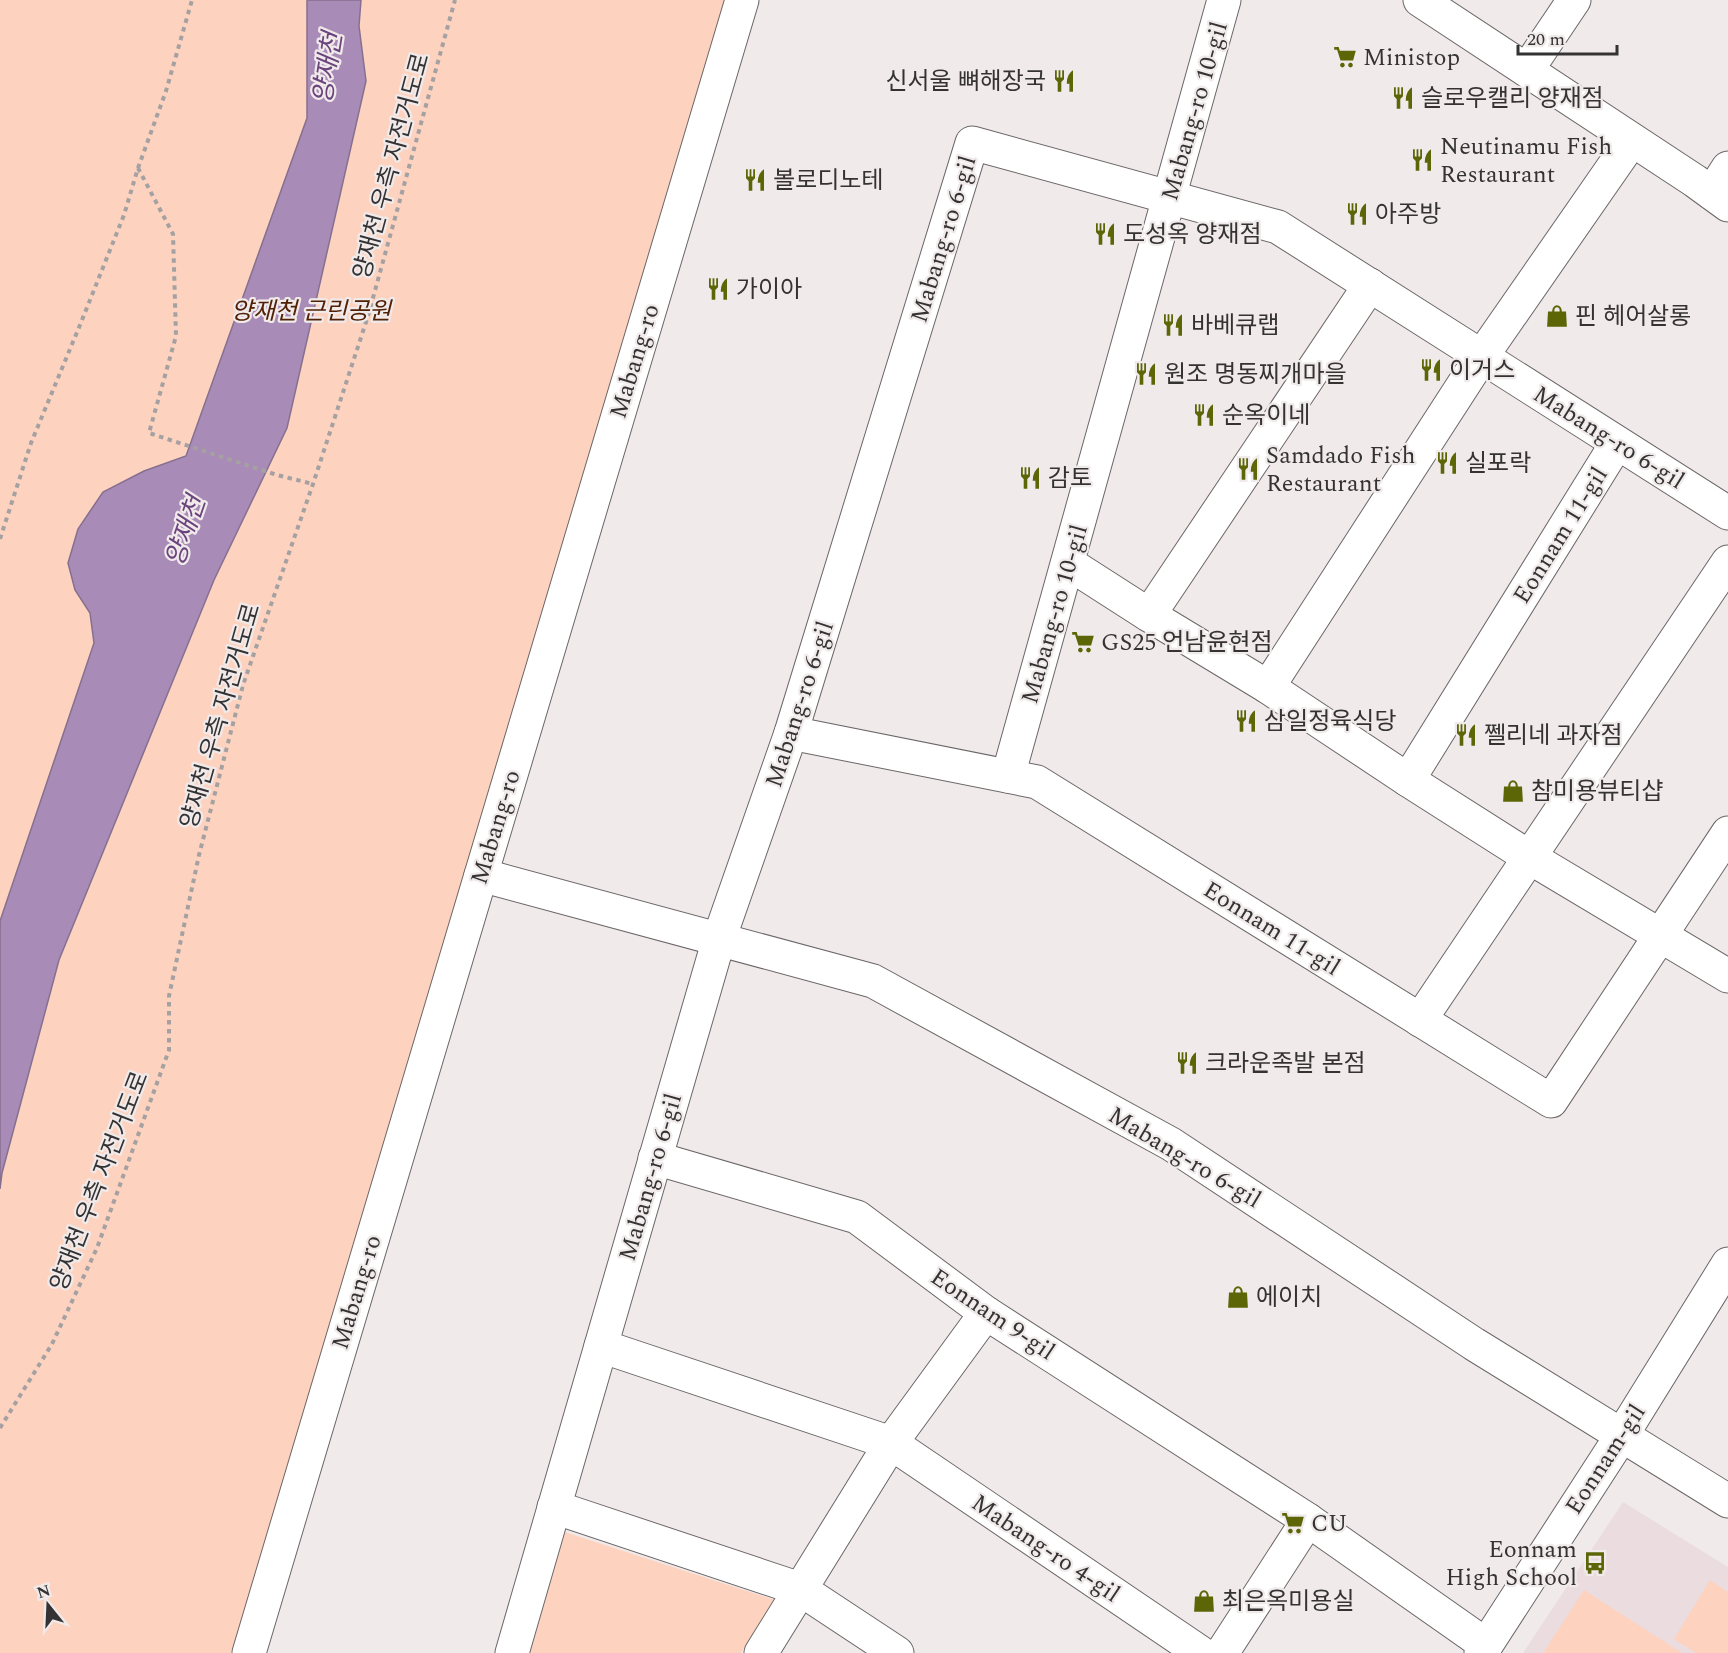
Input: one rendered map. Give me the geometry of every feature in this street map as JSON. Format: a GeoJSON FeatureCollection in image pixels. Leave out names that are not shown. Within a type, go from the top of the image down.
{"type":"FeatureCollection","features":[{"type":"Feature","properties":{"kind":"street","name":"Mabang-ro"},"geometry":{"type":"LineString","coordinates":[[249,1653],[742,0]]}},
{"type":"Feature","properties":{"kind":"street","name":"Mabang-ro 10-gil"},"geometry":{"type":"LineString","coordinates":[[1008,776],[1224,0]]}},
{"type":"Feature","properties":{"kind":"street"},"geometry":{"type":"LineString","coordinates":[[1420,0],[1632,140],[1723,189]]}},
{"type":"Feature","properties":{"kind":"street"},"geometry":{"type":"LineString","coordinates":[[1527,70],[1574,0]]}},
{"type":"Feature","properties":{"kind":"street"},"geometry":{"type":"LineString","coordinates":[[1268,687],[1482,356],[1632,140]]}},
{"type":"Feature","properties":{"kind":"street","name":"Mabang-ro 6-gil"},"geometry":{"type":"LineString","coordinates":[[512,1653],[719,939],[791,734],[972,143],[1278,227],[1728,513]]}},
{"type":"Feature","properties":{"kind":"street"},"geometry":{"type":"LineString","coordinates":[[1149,615],[1370,285]]}},
{"type":"Feature","properties":{"kind":"street","name":"Eonnam 11-gil"},"geometry":{"type":"LineString","coordinates":[[1408,780],[1617,442]]}},
{"type":"Feature","properties":{"kind":"street"},"geometry":{"type":"LineString","coordinates":[[1420,1020],[1728,562]]}},
{"type":"Feature","properties":{"kind":"street"},"geometry":{"type":"LineString","coordinates":[[1068,563],[1268,687],[1529,857],[1728,976]]}},
{"type":"Feature","properties":{"kind":"street","name":"Eonnam 11-gil"},"geometry":{"type":"LineString","coordinates":[[791,734],[1037,782],[1551,1101],[1660,935]]}},
{"type":"Feature","properties":{"kind":"street"},"geometry":{"type":"LineString","coordinates":[[1660,935],[1728,833]]}},
{"type":"Feature","properties":{"kind":"street","name":"Mabang-ro 6-gil"},"geometry":{"type":"LineString","coordinates":[[481,875],[873,981],[1171,1144],[1474,1344],[1728,1501]]}},
{"type":"Feature","properties":{"kind":"street","name":"Eonnam 9-gil"},"geometry":{"type":"LineString","coordinates":[[655,1158],[857,1217],[986,1312],[1308,1520],[1483,1649]]}},
{"type":"Feature","properties":{"kind":"street","name":"Eonnam-gil"},"geometry":{"type":"LineString","coordinates":[[1483,1649],[1622,1435],[1728,1264]]}},
{"type":"Feature","properties":{"kind":"street"},"geometry":{"type":"LineString","coordinates":[[761,1653],[891,1443],[986,1312]]}},
{"type":"Feature","properties":{"kind":"street"},"geometry":{"type":"LineString","coordinates":[[601,1346],[891,1443]]}},
{"type":"Feature","properties":{"kind":"street","name":"Mabang-ro 4-gil"},"geometry":{"type":"LineString","coordinates":[[891,1443],[1201,1653]]}},
{"type":"Feature","properties":{"kind":"street"},"geometry":{"type":"LineString","coordinates":[[554,1507],[800,1589],[897,1653]]}},
{"type":"Feature","properties":{"kind":"street"},"geometry":{"type":"LineString","coordinates":[[1222,1653],[1308,1520]]}},
{"type":"Feature","properties":{"kind":"path"},"geometry":{"type":"LineString","coordinates":[[0,539],[31,443],[123,215],[166,91],[192,0]]}},
{"type":"Feature","properties":{"kind":"path","name":"양재천 우측 자전거도로"},"geometry":{"type":"LineString","coordinates":[[0,1428],[52,1344],[97,1248],[169,1050],[169,996],[202,844],[243,685],[313,484],[368,316],[455,0]]}},
{"type":"Feature","properties":{"kind":"path"},"geometry":{"type":"LineString","coordinates":[[138,168],[173,234],[177,336],[149,434],[177,441],[277,475],[313,484]]}},
{"type":"Feature","properties":{"kind":"shaded area"},"geometry":{"type":"Polygon","coordinates":[[[1623,1502],[1728,1567],[1728,1653],[1523,1653],[1623,1502]]]}},
{"type":"Feature","properties":{"kind":"green space","name":"양재천 근린공원"},"geometry":{"type":"Polygon","coordinates":[[[0,0],[729,0],[233,1653],[0,1653],[0,0]]]}},
{"type":"Feature","properties":{"kind":"green space"},"geometry":{"type":"Polygon","coordinates":[[[565,1532],[775,1600],[741,1653],[530,1653],[565,1532]]]}},
{"type":"Feature","properties":{"kind":"green space"},"geometry":{"type":"Polygon","coordinates":[[[1710,1580],[1728,1592],[1728,1653],[1696,1653],[1674,1639],[1710,1580]]]}},
{"type":"Feature","properties":{"kind":"green space"},"geometry":{"type":"Polygon","coordinates":[[[1584,1590],[1682,1653],[1543,1653],[1584,1590]]]}},
{"type":"Feature","properties":{"kind":"water","name":"양재천"},"geometry":{"type":"Polygon","coordinates":[[[307,0],[361,0],[359,26],[366,81],[287,428],[214,580],[59,960],[2,1173],[0,1189],[0,921],[94,643],[90,613],[75,590],[68,563],[78,529],[103,492],[144,471],[186,456],[307,118],[307,0]]]}},
{"type":"Feature","properties":{"kind":"place","name":"Ministop"},"geometry":{"type":"Point","coordinates":[1345,57]}},
{"type":"Feature","properties":{"kind":"place","name":"신서울 뼈해장국"},"geometry":{"type":"Point","coordinates":[1064,81]}},
{"type":"Feature","properties":{"kind":"place","name":"슬로우캘리 양재점"},"geometry":{"type":"Point","coordinates":[1403,98]}},
{"type":"Feature","properties":{"kind":"place","name":"Neutinamu Fish Restaurant"},"geometry":{"type":"Point","coordinates":[1422,160]}},
{"type":"Feature","properties":{"kind":"place","name":"볼로디노테"},"geometry":{"type":"Point","coordinates":[755,180]}},
{"type":"Feature","properties":{"kind":"place","name":"아주방"},"geometry":{"type":"Point","coordinates":[1357,214]}},
{"type":"Feature","properties":{"kind":"place","name":"도성옥 양재점"},"geometry":{"type":"Point","coordinates":[1105,234]}},
{"type":"Feature","properties":{"kind":"place","name":"가이아"},"geometry":{"type":"Point","coordinates":[718,289]}},
{"type":"Feature","properties":{"kind":"place","name":"핀 헤어살롱"},"geometry":{"type":"Point","coordinates":[1557,316]}},
{"type":"Feature","properties":{"kind":"place","name":"바베큐랩"},"geometry":{"type":"Point","coordinates":[1173,325]}},
{"type":"Feature","properties":{"kind":"place","name":"이거스"},"geometry":{"type":"Point","coordinates":[1431,370]}},
{"type":"Feature","properties":{"kind":"place","name":"원조 명동찌개마을"},"geometry":{"type":"Point","coordinates":[1146,374]}},
{"type":"Feature","properties":{"kind":"place","name":"순옥이네"},"geometry":{"type":"Point","coordinates":[1204,415]}},
{"type":"Feature","properties":{"kind":"place","name":"실포락"},"geometry":{"type":"Point","coordinates":[1447,463]}},
{"type":"Feature","properties":{"kind":"place","name":"Samdado Fish Restaurant"},"geometry":{"type":"Point","coordinates":[1248,469]}},
{"type":"Feature","properties":{"kind":"place","name":"감토"},"geometry":{"type":"Point","coordinates":[1030,478]}},
{"type":"Feature","properties":{"kind":"place","name":"GS25 언남윤현점"},"geometry":{"type":"Point","coordinates":[1083,642]}},
{"type":"Feature","properties":{"kind":"place","name":"삼일정육식당"},"geometry":{"type":"Point","coordinates":[1246,721]}},
{"type":"Feature","properties":{"kind":"place","name":"쩰리네 과자점"},"geometry":{"type":"Point","coordinates":[1466,735]}},
{"type":"Feature","properties":{"kind":"place","name":"참미용뷰티샵"},"geometry":{"type":"Point","coordinates":[1513,791]}},
{"type":"Feature","properties":{"kind":"place","name":"크라운족발 본점"},"geometry":{"type":"Point","coordinates":[1187,1063]}},
{"type":"Feature","properties":{"kind":"place","name":"에이치"},"geometry":{"type":"Point","coordinates":[1238,1297]}},
{"type":"Feature","properties":{"kind":"place","name":"CU"},"geometry":{"type":"Point","coordinates":[1293,1523]}},
{"type":"Feature","properties":{"kind":"place","name":"Eonnam High School"},"geometry":{"type":"Point","coordinates":[1595,1563]}},
{"type":"Feature","properties":{"kind":"place","name":"최은옥미용실"},"geometry":{"type":"Point","coordinates":[1204,1601]}}]}
